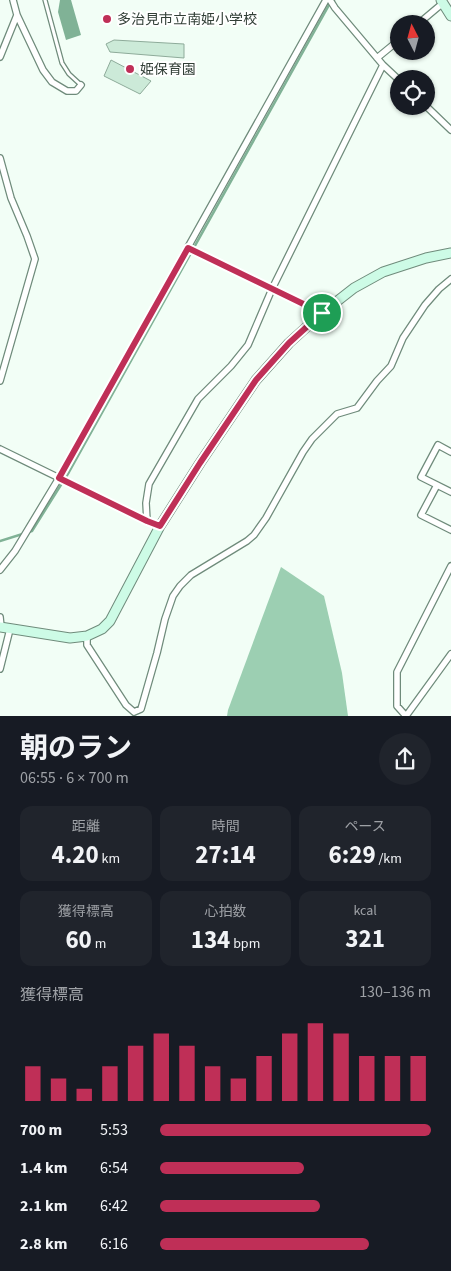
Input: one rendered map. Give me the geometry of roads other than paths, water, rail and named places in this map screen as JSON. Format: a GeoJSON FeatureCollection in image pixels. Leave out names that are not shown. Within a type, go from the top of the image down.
{"type":"FeatureCollection","features":[{"type":"Feature","properties":{"kind":"main road"},"geometry":{"type":"LineString","coordinates":[[442,2],[451,16]]}},
{"type":"Feature","properties":{"kind":"main road"},"geometry":{"type":"LineString","coordinates":[[3,625],[70,638],[87,636],[102,629],[110,621],[160,526],[200,463],[256,380],[289,343],[322,313],[354,288],[383,272],[426,258],[451,253]]}},
{"type":"Feature","properties":{"kind":"street"},"geometry":{"type":"LineString","coordinates":[[13,0],[17,15],[43,70],[52,82],[68,91],[76,91],[81,85]]}},
{"type":"Feature","properties":{"kind":"street"},"geometry":{"type":"LineString","coordinates":[[0,570],[15,551],[60,478],[326,0]]}},
{"type":"Feature","properties":{"kind":"street"},"geometry":{"type":"LineString","coordinates":[[330,0],[377,58],[390,71]]}},
{"type":"Feature","properties":{"kind":"street"},"geometry":{"type":"LineString","coordinates":[[428,15],[442,2]]}},
{"type":"Feature","properties":{"kind":"street"},"geometry":{"type":"LineString","coordinates":[[0,57],[17,15]]}},
{"type":"Feature","properties":{"kind":"street"},"geometry":{"type":"LineString","coordinates":[[377,58],[390,47]]}},
{"type":"Feature","properties":{"kind":"street"},"geometry":{"type":"LineString","coordinates":[[147,521],[146,502],[149,484],[198,399],[231,366],[248,345],[272,289],[383,64]]}},
{"type":"Feature","properties":{"kind":"street"},"geometry":{"type":"LineString","coordinates":[[435,115],[451,130]]}},
{"type":"Feature","properties":{"kind":"street"},"geometry":{"type":"LineString","coordinates":[[0,158],[4,175],[34,258],[0,381]]}},
{"type":"Feature","properties":{"kind":"street"},"geometry":{"type":"LineString","coordinates":[[188,248],[322,313]]}},
{"type":"Feature","properties":{"kind":"street"},"geometry":{"type":"LineString","coordinates":[[87,636],[87,645],[126,705],[134,714],[141,709],[165,619],[173,596],[180,586],[191,575],[247,541],[254,534],[266,518],[312,439],[337,414],[357,408],[391,366],[403,338],[425,305],[451,279]]}},
{"type":"Feature","properties":{"kind":"street"},"geometry":{"type":"LineString","coordinates":[[451,452],[438,445],[422,477],[436,486],[451,492]]}},
{"type":"Feature","properties":{"kind":"street"},"geometry":{"type":"LineString","coordinates":[[0,449],[160,526]]}},
{"type":"Feature","properties":{"kind":"street"},"geometry":{"type":"LineString","coordinates":[[436,486],[421,515],[451,530]]}},
{"type":"Feature","properties":{"kind":"street"},"geometry":{"type":"LineString","coordinates":[[451,566],[398,672],[397,706],[406,716],[451,654]]}},
{"type":"Feature","properties":{"kind":"street"},"geometry":{"type":"LineString","coordinates":[[0,669],[3,625]]}},
{"type":"Feature","properties":{"kind":"lane"},"geometry":{"type":"LineString","coordinates":[[45,0],[62,63],[69,74],[81,85]]}},
{"type":"Feature","properties":{"kind":"waterway"},"geometry":{"type":"LineString","coordinates":[[0,541],[32,531],[69,472],[329,5],[334,0]]}},
{"type":"Feature","properties":{"kind":"place","name":"多治見市立南姫小学校"},"geometry":{"type":"Point","coordinates":[107,19]}},
{"type":"Feature","properties":{"kind":"place","name":"姫保育園"},"geometry":{"type":"Point","coordinates":[130,69]}}]}
